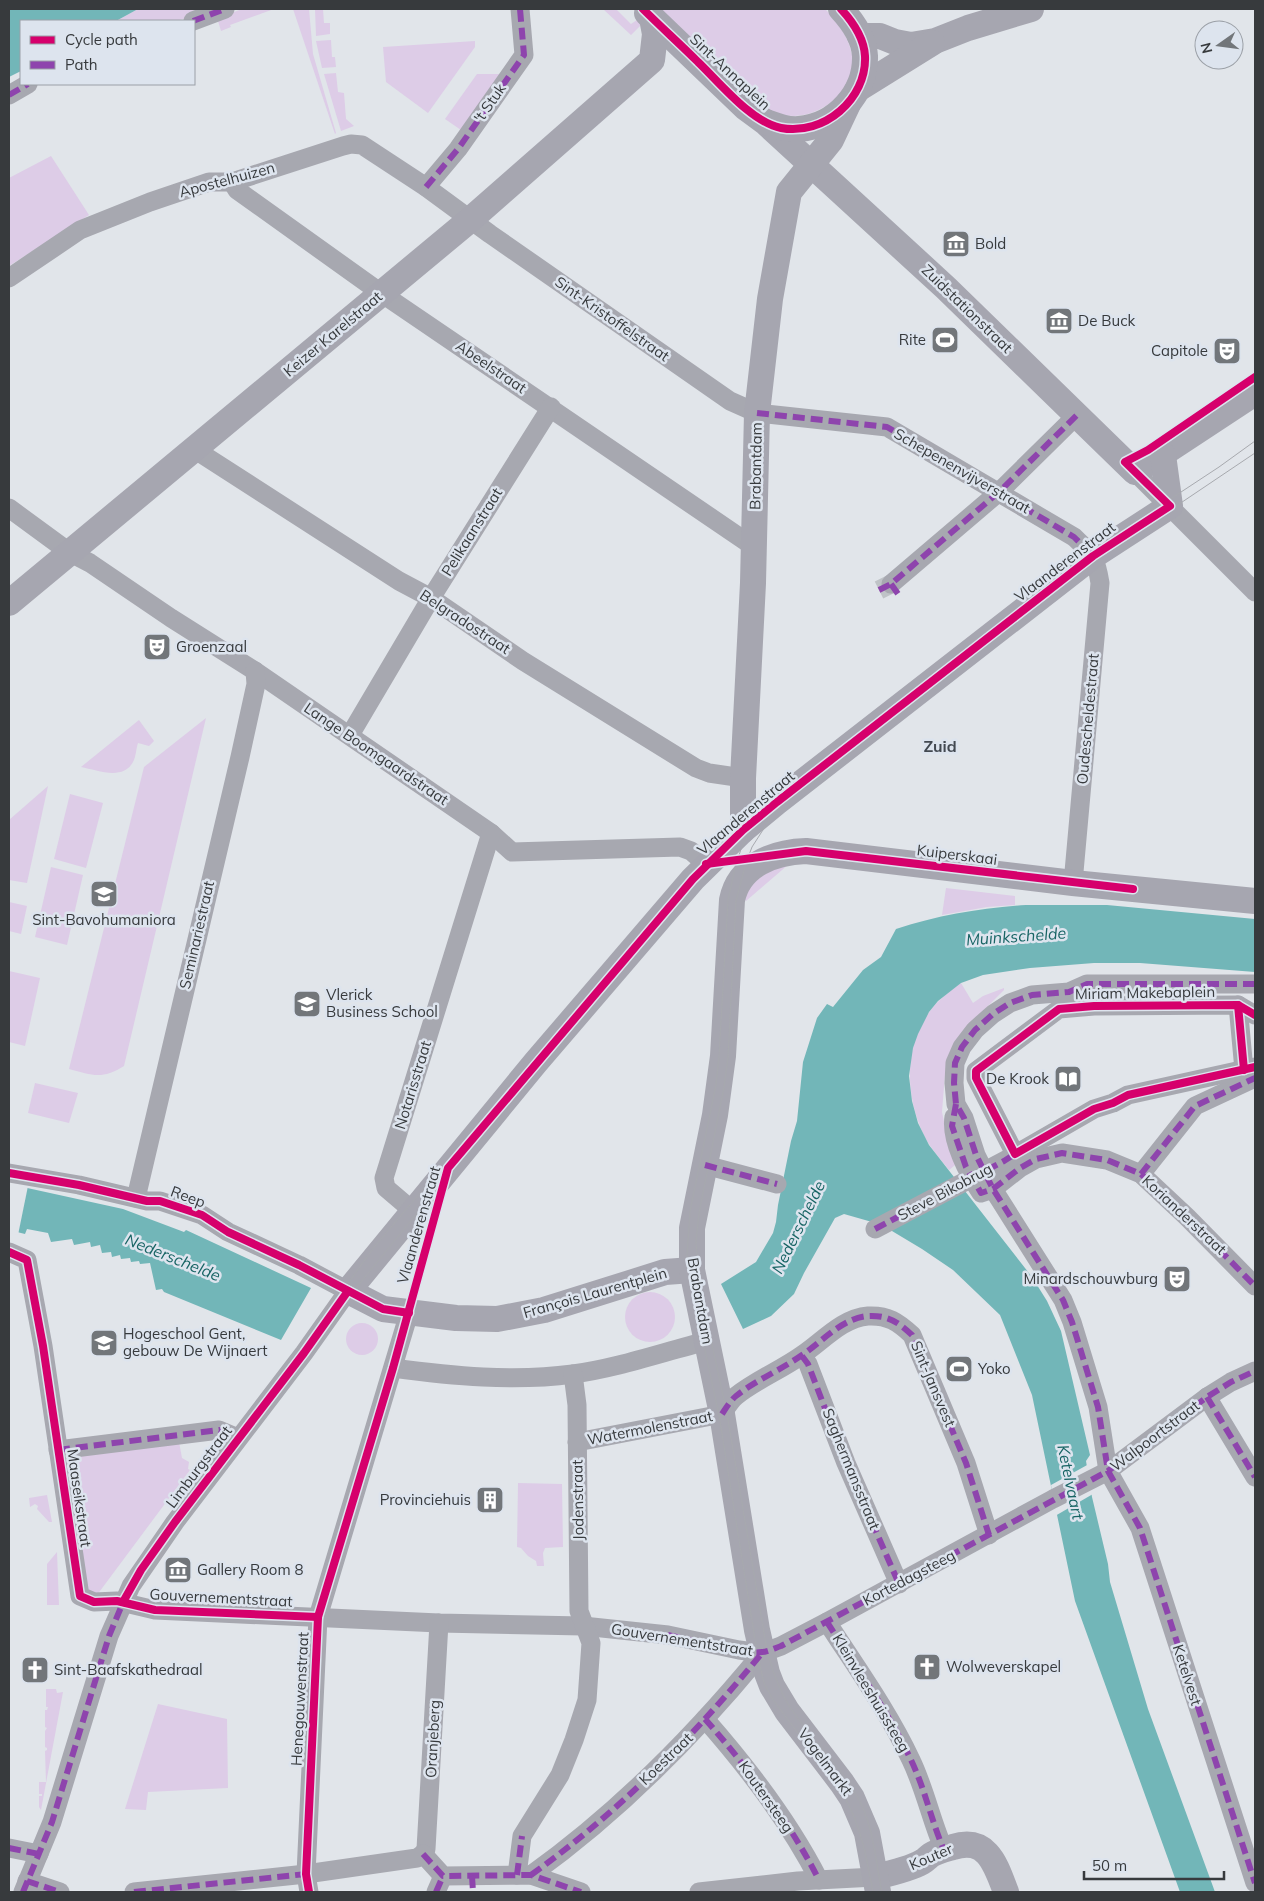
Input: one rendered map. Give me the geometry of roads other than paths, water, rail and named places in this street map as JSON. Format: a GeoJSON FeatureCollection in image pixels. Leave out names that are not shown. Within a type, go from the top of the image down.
{"type":"FeatureCollection","features":[{"type":"Feature","properties":{"kind":"street"},"geometry":{"type":"LineString","coordinates":[[195,20],[225,9]]}},
{"type":"Feature","properties":{"kind":"street","name":"'t Stuk"},"geometry":{"type":"LineString","coordinates":[[426,187],[458,149],[524,55],[520,9]]}},
{"type":"Feature","properties":{"kind":"street"},"geometry":{"type":"LineString","coordinates":[[812,165],[830,140],[864,72],[865,55],[860,36],[849,17],[841,9]]}},
{"type":"Feature","properties":{"kind":"street"},"geometry":{"type":"LineString","coordinates":[[860,36],[880,36],[895,42],[911,44],[935,41],[968,28],[1031,9]]}},
{"type":"Feature","properties":{"kind":"street"},"geometry":{"type":"LineString","coordinates":[[648,13],[655,34],[652,60],[661,61],[684,57],[696,60]]}},
{"type":"Feature","properties":{"kind":"street","name":"Sint-Annaplein"},"geometry":{"type":"LineString","coordinates":[[648,13],[746,108],[765,122],[812,165]]}},
{"type":"Feature","properties":{"kind":"street","name":"Sint-Annaplein"},"geometry":{"type":"LineString","coordinates":[[765,122],[781,128],[799,129],[817,126],[834,116],[853,96],[935,41]]}},
{"type":"Feature","properties":{"kind":"street","name":"Keizer Karelstraat"},"geometry":{"type":"LineString","coordinates":[[9,603],[471,220],[652,60]]}},
{"type":"Feature","properties":{"kind":"street"},"geometry":{"type":"LineString","coordinates":[[9,95],[26,85]]}},
{"type":"Feature","properties":{"kind":"street","name":"Apostelhuizen"},"geometry":{"type":"LineString","coordinates":[[9,278],[80,230],[150,202],[209,182],[232,182],[351,144],[362,145],[426,187],[471,220]]}},
{"type":"Feature","properties":{"kind":"street","name":"Brabantdam"},"geometry":{"type":"LineString","coordinates":[[743,830],[743,778],[754,547],[757,413],[770,300],[790,192],[812,165]]}},
{"type":"Feature","properties":{"kind":"street","name":"Zuidstationstraat"},"geometry":{"type":"LineString","coordinates":[[812,165],[946,288],[1170,506],[1255,592]]}},
{"type":"Feature","properties":{"kind":"street","name":"Abeelstraat"},"geometry":{"type":"LineString","coordinates":[[232,182],[237,190],[381,293],[754,547]]}},
{"type":"Feature","properties":{"kind":"street","name":"Sint-Kristoffelstraat"},"geometry":{"type":"LineString","coordinates":[[471,220],[730,401],[757,413]]}},
{"type":"Feature","properties":{"kind":"street"},"geometry":{"type":"LineString","coordinates":[[1135,472],[1255,393]]}},
{"type":"Feature","properties":{"kind":"street","name":"Pelikaanstraat"},"geometry":{"type":"LineString","coordinates":[[350,735],[431,598],[551,407]]}},
{"type":"Feature","properties":{"kind":"street","name":"Schepenenvijverstraat"},"geometry":{"type":"LineString","coordinates":[[757,413],[887,427],[1074,537],[1093,556]]}},
{"type":"Feature","properties":{"kind":"street"},"geometry":{"type":"LineString","coordinates":[[890,584],[999,492],[1077,415]]}},
{"type":"Feature","properties":{"kind":"street","name":"Belgradostraat"},"geometry":{"type":"LineString","coordinates":[[194,449],[399,581],[431,598],[523,661],[696,768],[709,774],[743,778]]}},
{"type":"Feature","properties":{"kind":"street"},"geometry":{"type":"LineString","coordinates":[[1162,455],[1170,506]]}},
{"type":"Feature","properties":{"kind":"street","name":"Vlaanderenstraat"},"geometry":{"type":"LineString","coordinates":[[344,1294],[530,1070],[706,864],[743,830],[1093,556],[1170,506]]}},
{"type":"Feature","properties":{"kind":"street","name":"Lange Boomgaardstraat"},"geometry":{"type":"LineString","coordinates":[[9,508],[69,552],[90,563],[350,735],[491,832],[512,852],[680,847],[691,851],[706,864]]}},
{"type":"Feature","properties":{"kind":"street","name":"Oudescheldestraat"},"geometry":{"type":"LineString","coordinates":[[1073,883],[1100,583],[1096,560],[1093,556]]}},
{"type":"Feature","properties":{"kind":"street","name":"Seminariestraat"},"geometry":{"type":"LineString","coordinates":[[136,1198],[242,748],[256,684],[255,671]]}},
{"type":"Feature","properties":{"kind":"street","name":"Notarisstraat"},"geometry":{"type":"LineString","coordinates":[[413,1212],[386,1188],[384,1178],[491,832]]}},
{"type":"Feature","properties":{"kind":"street","name":"Kuiperskaai"},"geometry":{"type":"LineString","coordinates":[[734,888],[750,869],[766,859],[778,854],[806,851],[1073,883],[1255,901]]}},
{"type":"Feature","properties":{"kind":"street","name":"Brabantdam"},"geometry":{"type":"LineString","coordinates":[[734,888],[722,1066],[715,1115],[692,1228],[692,1270],[722,1414],[762,1652]]}},
{"type":"Feature","properties":{"kind":"street"},"geometry":{"type":"LineString","coordinates":[[1108,1471],[1098,1407],[1066,1307],[1044,1268],[993,1189],[976,1155],[964,1118],[956,1104],[955,1063],[962,1048],[975,1030],[993,1014],[1010,1003],[1032,995],[1069,992],[1087,984],[1255,984]]}},
{"type":"Feature","properties":{"kind":"street"},"geometry":{"type":"LineString","coordinates":[[1238,1005],[1255,1015]]}},
{"type":"Feature","properties":{"kind":"street"},"geometry":{"type":"LineString","coordinates":[[1238,1005],[1242,1066]]}},
{"type":"Feature","properties":{"kind":"street","name":"Miriam Makebaplein"},"geometry":{"type":"LineString","coordinates":[[1015,1154],[976,1078],[976,1071],[1059,1008],[1238,1005]]}},
{"type":"Feature","properties":{"kind":"street"},"geometry":{"type":"LineString","coordinates":[[1015,1154],[1094,1109],[1122,1104],[1128,1095],[1242,1066]]}},
{"type":"Feature","properties":{"kind":"street"},"geometry":{"type":"LineString","coordinates":[[1141,1174],[1195,1106],[1242,1066]]}},
{"type":"Feature","properties":{"kind":"street","name":"Korianderstraat"},"geometry":{"type":"LineString","coordinates":[[993,1189],[1020,1168],[1036,1160],[1062,1153],[1107,1160],[1141,1174],[1187,1217],[1255,1286]]}},
{"type":"Feature","properties":{"kind":"street","name":"Steve Bikobrug"},"geometry":{"type":"LineString","coordinates":[[875,1229],[1004,1162],[1015,1154]]}},
{"type":"Feature","properties":{"kind":"street"},"geometry":{"type":"LineString","coordinates":[[705,1165],[777,1184]]}},
{"type":"Feature","properties":{"kind":"street","name":"Reep"},"geometry":{"type":"LineString","coordinates":[[10,1176],[79,1185],[136,1198],[160,1201],[202,1215],[228,1232],[299,1265],[344,1294]]}},
{"type":"Feature","properties":{"kind":"street","name":"Maaseikstraat"},"geometry":{"type":"LineString","coordinates":[[9,1252],[27,1260],[45,1360],[80,1596],[94,1602],[123,1602]]}},
{"type":"Feature","properties":{"kind":"street","name":"Vlaanderenstraat"},"geometry":{"type":"LineString","coordinates":[[373,1258],[371,1270],[375,1288],[383,1300],[403,1311]]}},
{"type":"Feature","properties":{"kind":"street","name":"François Laurentplein"},"geometry":{"type":"LineString","coordinates":[[344,1294],[383,1309],[456,1318],[497,1319],[544,1310],[665,1272],[692,1270]]}},
{"type":"Feature","properties":{"kind":"street","name":"Limburgstraat"},"geometry":{"type":"LineString","coordinates":[[25,1887],[52,1822],[108,1636],[123,1602],[146,1564],[238,1438],[304,1353],[344,1294]]}},
{"type":"Feature","properties":{"kind":"street","name":"Henegouwenstraat"},"geometry":{"type":"LineString","coordinates":[[309,1892],[306,1874],[318,1617],[393,1368],[403,1311]]}},
{"type":"Feature","properties":{"kind":"street","name":"Sint-Jansvest"},"geometry":{"type":"LineString","coordinates":[[722,1414],[735,1397],[802,1356],[838,1328],[853,1320],[867,1316],[883,1317],[898,1322],[912,1335],[966,1463],[989,1535]]}},
{"type":"Feature","properties":{"kind":"street"},"geometry":{"type":"LineString","coordinates":[[393,1368],[494,1378],[573,1374],[622,1364],[707,1341]]}},
{"type":"Feature","properties":{"kind":"street","name":"Saghermansstraat"},"geometry":{"type":"LineString","coordinates":[[802,1356],[808,1364],[846,1463],[899,1584]]}},
{"type":"Feature","properties":{"kind":"street","name":"Walpoortstraat"},"geometry":{"type":"LineString","coordinates":[[1053,1499],[1108,1471],[1207,1398],[1232,1382],[1255,1371]]}},
{"type":"Feature","properties":{"kind":"street","name":"Jodenstraat"},"geometry":{"type":"LineString","coordinates":[[524,1875],[522,1836],[560,1775],[587,1700],[591,1643],[583,1626],[579,1611],[577,1405],[573,1374]]}},
{"type":"Feature","properties":{"kind":"street"},"geometry":{"type":"LineString","coordinates":[[1207,1398],[1255,1478]]}},
{"type":"Feature","properties":{"kind":"street","name":"Watermolenstraat"},"geometry":{"type":"LineString","coordinates":[[577,1442],[722,1414]]}},
{"type":"Feature","properties":{"kind":"street"},"geometry":{"type":"LineString","coordinates":[[58,1450],[219,1430],[238,1438]]}},
{"type":"Feature","properties":{"kind":"street","name":"Ketelvest"},"geometry":{"type":"LineString","coordinates":[[1108,1471],[1140,1528],[1255,1883]]}},
{"type":"Feature","properties":{"kind":"street","name":"Kortedagsteeg"},"geometry":{"type":"LineString","coordinates":[[762,1652],[781,1646],[827,1622],[1053,1499]]}},
{"type":"Feature","properties":{"kind":"street","name":"Gouvernementstraat"},"geometry":{"type":"LineString","coordinates":[[123,1602],[155,1610],[583,1626],[668,1635],[739,1650],[762,1652]]}},
{"type":"Feature","properties":{"kind":"street","name":"Oranjeberg"},"geometry":{"type":"LineString","coordinates":[[423,1854],[426,1849],[439,1622]]}},
{"type":"Feature","properties":{"kind":"street","name":"Kleinvleeshuissteeg"},"geometry":{"type":"LineString","coordinates":[[827,1622],[897,1732],[921,1781],[944,1850]]}},
{"type":"Feature","properties":{"kind":"street","name":"Koestraat"},"geometry":{"type":"LineString","coordinates":[[524,1875],[558,1855],[654,1773],[706,1719],[762,1652]]}},
{"type":"Feature","properties":{"kind":"street","name":"Vogelmarkt"},"geometry":{"type":"LineString","coordinates":[[762,1652],[769,1679],[778,1697],[852,1798],[867,1833],[876,1885]]}},
{"type":"Feature","properties":{"kind":"street","name":"Koutersteeg"},"geometry":{"type":"LineString","coordinates":[[706,1719],[766,1792],[819,1880]]}},
{"type":"Feature","properties":{"kind":"street","name":"Kouter"},"geometry":{"type":"LineString","coordinates":[[876,1885],[922,1863],[931,1855],[960,1845],[971,1845],[980,1848],[989,1855],[1006,1892]]}},
{"type":"Feature","properties":{"kind":"street"},"geometry":{"type":"LineString","coordinates":[[9,1848],[39,1854]]}},
{"type":"Feature","properties":{"kind":"street"},"geometry":{"type":"LineString","coordinates":[[134,1892],[191,1890],[418,1858],[423,1854],[440,1884],[473,1884],[524,1875],[581,1892]]}},
{"type":"Feature","properties":{"kind":"street"},"geometry":{"type":"LineString","coordinates":[[698,1892],[819,1880],[876,1885]]}},
{"type":"Feature","properties":{"kind":"street"},"geometry":{"type":"LineString","coordinates":[[25,1887],[60,1892]]}},
{"type":"Feature","properties":{"kind":"water"},"geometry":{"type":"Polygon","coordinates":[[[9,9],[138,9],[118,20],[20,20],[20,72],[9,77],[9,9]]]}},
{"type":"Feature","properties":{"kind":"water"},"geometry":{"type":"Polygon","coordinates":[[[1026,905],[1107,905],[1255,919],[1255,972],[1140,963],[1094,963],[1030,968],[983,975],[961,983],[938,1001],[929,1012],[913,1048],[909,1076],[912,1101],[918,1123],[929,1145],[1032,1277],[1047,1301],[1061,1331],[1090,1455],[1086,1461],[1092,1497],[1108,1564],[1110,1582],[1148,1709],[1215,1892],[1180,1892],[1075,1601],[1032,1395],[1000,1315],[953,1270],[922,1249],[892,1231],[872,1222],[844,1214],[835,1218],[794,1294],[771,1316],[743,1329],[721,1284],[756,1262],[773,1233],[791,1141],[797,1121],[803,1062],[817,1018],[827,1004],[833,1007],[863,970],[881,957],[896,929],[960,913],[1026,905]]]}},
{"type":"Feature","properties":{"kind":"water","name":"Nederschelde"},"geometry":{"type":"Polygon","coordinates":[[[9,1184],[123,1209],[184,1232],[186,1230],[311,1288],[281,1340],[164,1292],[162,1289],[156,1290],[150,1263],[140,1264],[139,1261],[131,1262],[130,1258],[121,1259],[120,1255],[112,1257],[111,1252],[102,1253],[100,1245],[91,1247],[90,1242],[74,1245],[72,1239],[51,1242],[48,1233],[27,1229],[25,1234],[9,1230],[9,1184]]]}},
{"type":"Feature","properties":{"kind":"tunnel"},"geometry":{"type":"LineString","coordinates":[[879,590],[891,584],[898,594]]}},
{"type":"Feature","properties":{"kind":"tram line"},"geometry":{"type":"LineString","coordinates":[[20,1892],[46,1827],[117,1601],[139,1565],[375,1246],[689,877],[743,824],[1090,552],[1255,441]]}},
{"type":"Feature","properties":{"kind":"tram line"},"geometry":{"type":"LineString","coordinates":[[512,1098],[696,882],[743,836],[1096,560],[1255,453]]}},
{"type":"Feature","properties":{"kind":"tram line"},"geometry":{"type":"LineString","coordinates":[[770,819],[752,847],[736,901],[728,1057],[724,1087],[699,1213],[696,1242],[699,1284],[727,1414],[767,1651],[779,1687],[786,1701],[850,1784],[863,1807],[871,1831],[882,1892]]}},
{"type":"Feature","properties":{"kind":"tram line"},"geometry":{"type":"LineString","coordinates":[[749,833],[735,868],[728,900],[716,1085],[690,1211],[687,1255],[691,1286],[719,1415],[757,1652],[764,1683],[773,1700],[846,1799],[861,1838],[873,1892]]}},
{"type":"Feature","properties":{"kind":"tram line"},"geometry":{"type":"LineString","coordinates":[[115,1630],[126,1603],[146,1572],[349,1301],[352,1293],[475,1142]]}},
{"type":"Feature","properties":{"kind":"tram line"},"geometry":{"type":"LineString","coordinates":[[44,1851],[56,1823],[87,1720]]}},
{"type":"Feature","properties":{"kind":"place","name":"Bold"},"geometry":{"type":"Point","coordinates":[956,244]}},
{"type":"Feature","properties":{"kind":"place","name":"De Buck"},"geometry":{"type":"Point","coordinates":[1059,321]}},
{"type":"Feature","properties":{"kind":"place","name":"Rite"},"geometry":{"type":"Point","coordinates":[945,340]}},
{"type":"Feature","properties":{"kind":"place","name":"Capitole"},"geometry":{"type":"Point","coordinates":[1227,351]}},
{"type":"Feature","properties":{"kind":"place","name":"Groenzaal"},"geometry":{"type":"Point","coordinates":[157,647]}},
{"type":"Feature","properties":{"kind":"place","name":"Sint-Bavohumaniora"},"geometry":{"type":"Point","coordinates":[104,894]}},
{"type":"Feature","properties":{"kind":"place","name":"Vlerick Business School"},"geometry":{"type":"Point","coordinates":[307,1004]}},
{"type":"Feature","properties":{"kind":"place","name":"De Krook"},"geometry":{"type":"Point","coordinates":[1068,1079]}},
{"type":"Feature","properties":{"kind":"place","name":"Minardschouwburg"},"geometry":{"type":"Point","coordinates":[1177,1279]}},
{"type":"Feature","properties":{"kind":"place","name":"Hogeschool Gent, gebouw De Wijnaert"},"geometry":{"type":"Point","coordinates":[104,1343]}},
{"type":"Feature","properties":{"kind":"place","name":"Yoko"},"geometry":{"type":"Point","coordinates":[959,1369]}},
{"type":"Feature","properties":{"kind":"place","name":"Provinciehuis"},"geometry":{"type":"Point","coordinates":[490,1500]}},
{"type":"Feature","properties":{"kind":"place","name":"Gallery Room 8"},"geometry":{"type":"Point","coordinates":[178,1570]}},
{"type":"Feature","properties":{"kind":"place","name":"Wolweverskapel"},"geometry":{"type":"Point","coordinates":[927,1667]}},
{"type":"Feature","properties":{"kind":"place","name":"Sint-Baafskathedraal"},"geometry":{"type":"Point","coordinates":[35,1670]}},
{"type":"Feature","properties":{"kind":"district","name":"Zuid"},"geometry":{"type":"Point","coordinates":[940,746]}},
{"type":"Feature","properties":{"kind":"water label","name":"Muinkschelde"},"geometry":{"type":"Point","coordinates":[1016,936]}},
{"type":"Feature","properties":{"kind":"water label","name":"Ketelvaart"},"geometry":{"type":"Point","coordinates":[1071,1482]}}]}
